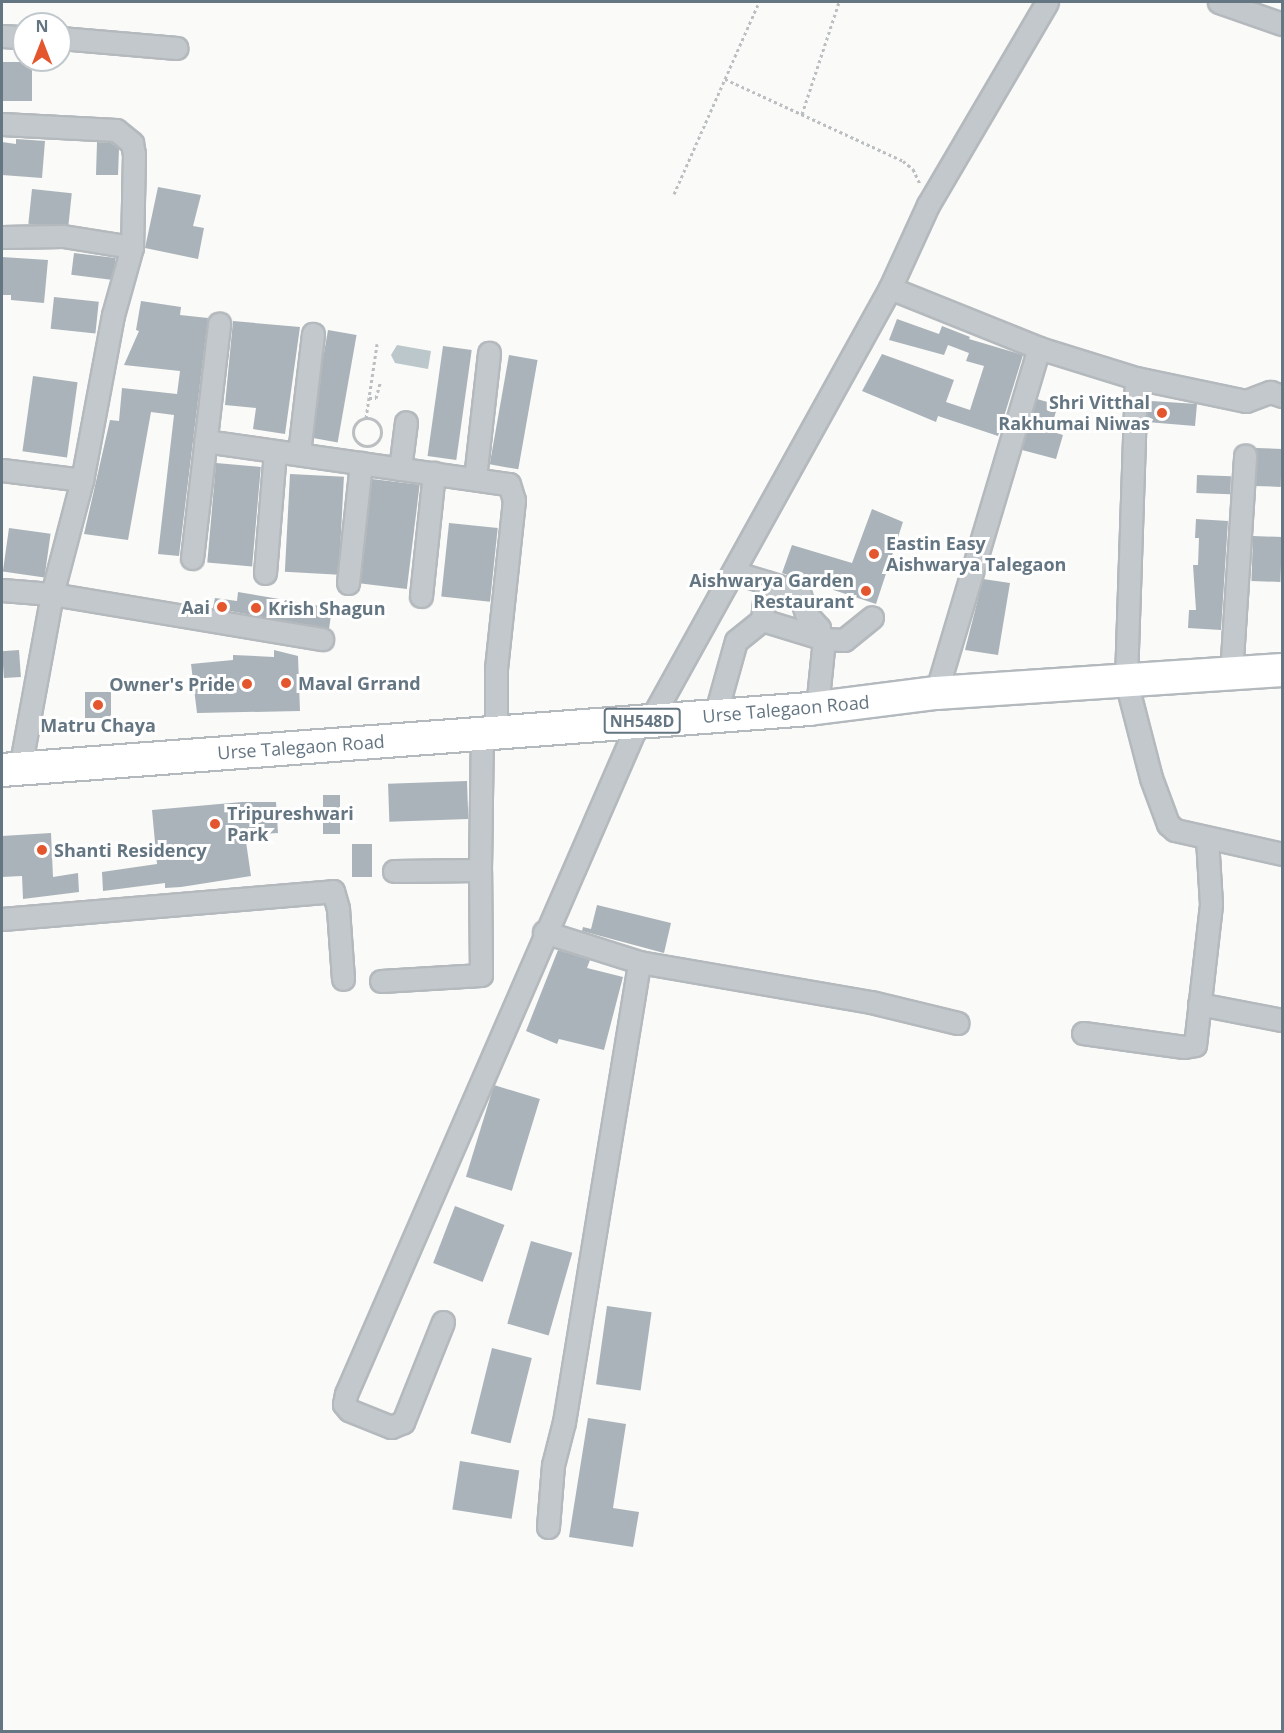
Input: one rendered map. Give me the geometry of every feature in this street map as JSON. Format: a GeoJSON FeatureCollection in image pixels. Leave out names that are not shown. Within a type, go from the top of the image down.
{"type":"FeatureCollection","features":[{"type":"Feature","properties":{"kind":"highway","name":"Urse Talegaon Road"},"geometry":{"type":"LineString","coordinates":[[11,769],[817,708],[936,693],[1282,670]]}},
{"type":"Feature","properties":{"kind":"street"},"geometry":{"type":"LineString","coordinates":[[443,1322],[403,1422],[391,1427],[349,1410],[344,1404],[346,1394],[544,932],[644,721],[733,572],[891,288],[928,205],[1047,2]]}},
{"type":"Feature","properties":{"kind":"street"},"geometry":{"type":"LineString","coordinates":[[1219,2],[1282,24]]}},
{"type":"Feature","properties":{"kind":"street"},"geometry":{"type":"LineString","coordinates":[[72,39],[177,48]]}},
{"type":"Feature","properties":{"kind":"street"},"geometry":{"type":"LineString","coordinates":[[2,124],[116,130],[126,135],[134,154],[132,247],[113,315],[82,480],[52,594],[11,769]]}},
{"type":"Feature","properties":{"kind":"street"},"geometry":{"type":"LineString","coordinates":[[2,237],[63,236],[132,247]]}},
{"type":"Feature","properties":{"kind":"street"},"geometry":{"type":"LineString","coordinates":[[891,288],[1039,348],[1136,378],[1246,401],[1270,392],[1282,396]]}},
{"type":"Feature","properties":{"kind":"street"},"geometry":{"type":"LineString","coordinates":[[192,558],[219,324]]}},
{"type":"Feature","properties":{"kind":"street"},"geometry":{"type":"LineString","coordinates":[[299,453],[313,334]]}},
{"type":"Feature","properties":{"kind":"street"},"geometry":{"type":"LineString","coordinates":[[936,693],[1039,348]]}},
{"type":"Feature","properties":{"kind":"street"},"geometry":{"type":"LineString","coordinates":[[475,478],[489,353]]}},
{"type":"Feature","properties":{"kind":"street"},"geometry":{"type":"LineString","coordinates":[[1136,378],[1126,681],[1151,778],[1168,824],[1181,833],[1282,854]]}},
{"type":"Feature","properties":{"kind":"street"},"geometry":{"type":"LineString","coordinates":[[400,469],[406,422]]}},
{"type":"Feature","properties":{"kind":"street"},"geometry":{"type":"LineString","coordinates":[[205,441],[475,478],[509,484],[513,492],[489,734],[480,870],[481,975],[381,981]]}},
{"type":"Feature","properties":{"kind":"street"},"geometry":{"type":"LineString","coordinates":[[265,573],[275,451]]}},
{"type":"Feature","properties":{"kind":"street"},"geometry":{"type":"LineString","coordinates":[[1231,674],[1245,455]]}},
{"type":"Feature","properties":{"kind":"street"},"geometry":{"type":"LineString","coordinates":[[348,583],[361,464]]}},
{"type":"Feature","properties":{"kind":"street"},"geometry":{"type":"LineString","coordinates":[[2,470],[82,480]]}},
{"type":"Feature","properties":{"kind":"street"},"geometry":{"type":"LineString","coordinates":[[421,596],[434,473]]}},
{"type":"Feature","properties":{"kind":"street"},"geometry":{"type":"LineString","coordinates":[[733,572],[799,592],[804,598],[802,606],[819,628],[821,638],[817,708]]}},
{"type":"Feature","properties":{"kind":"street"},"geometry":{"type":"LineString","coordinates":[[715,716],[736,640],[762,620],[766,582]]}},
{"type":"Feature","properties":{"kind":"street"},"geometry":{"type":"LineString","coordinates":[[7,595],[52,594],[322,639]]}},
{"type":"Feature","properties":{"kind":"street"},"geometry":{"type":"LineString","coordinates":[[762,620],[821,638],[844,640],[872,617]]}},
{"type":"Feature","properties":{"kind":"street"},"geometry":{"type":"LineString","coordinates":[[1083,1033],[1184,1047],[1195,1045],[1211,904],[1207,838]]}},
{"type":"Feature","properties":{"kind":"street"},"geometry":{"type":"LineString","coordinates":[[394,871],[480,870]]}},
{"type":"Feature","properties":{"kind":"street"},"geometry":{"type":"LineString","coordinates":[[2,919],[333,891],[338,909],[342,979]]}},
{"type":"Feature","properties":{"kind":"street"},"geometry":{"type":"LineString","coordinates":[[544,932],[639,962],[871,1002],[958,1023]]}},
{"type":"Feature","properties":{"kind":"street"},"geometry":{"type":"LineString","coordinates":[[548,1527],[553,1465],[564,1422],[639,962]]}},
{"type":"Feature","properties":{"kind":"street"},"geometry":{"type":"LineString","coordinates":[[1199,1004],[1282,1020]]}},
{"type":"Feature","properties":{"kind":"path"},"geometry":{"type":"LineString","coordinates":[[674,194],[759,2]]}},
{"type":"Feature","properties":{"kind":"path"},"geometry":{"type":"LineString","coordinates":[[802,114],[839,2]]}},
{"type":"Feature","properties":{"kind":"path"},"geometry":{"type":"LineString","coordinates":[[725,79],[903,161],[918,179],[928,205]]}},
{"type":"Feature","properties":{"kind":"path"},"geometry":{"type":"LineString","coordinates":[[366,418],[377,344]]}},
{"type":"Feature","properties":{"kind":"path"},"geometry":{"type":"LineString","coordinates":[[369,398],[376,398],[380,383]]}},
{"type":"Feature","properties":{"kind":"path"},"geometry":{"type":"LineString","coordinates":[[366,418],[375,421],[381,434],[377,442],[367,446],[358,442],[354,432],[357,423],[366,418]]}},
{"type":"Feature","properties":{"kind":"shaded area"},"geometry":{"type":"Polygon","coordinates":[[[397,345],[431,351],[428,369],[395,363],[391,355],[397,345]]]}},
{"type":"Feature","properties":{"kind":"building"},"geometry":{"type":"Polygon","coordinates":[[[2,62],[12,62],[12,72],[32,72],[32,101],[2,101],[2,62]]]}},
{"type":"Feature","properties":{"kind":"building"},"geometry":{"type":"Polygon","coordinates":[[[16,139],[45,141],[42,178],[2,175],[2,142],[16,144],[16,139]]]}},
{"type":"Feature","properties":{"kind":"building"},"geometry":{"type":"Polygon","coordinates":[[[97,142],[111,143],[119,149],[118,175],[96,175],[97,142]]]}},
{"type":"Feature","properties":{"kind":"building"},"geometry":{"type":"Polygon","coordinates":[[[158,187],[201,195],[193,226],[204,228],[198,259],[145,248],[158,187]]]}},
{"type":"Feature","properties":{"kind":"building"},"geometry":{"type":"Polygon","coordinates":[[[32,189],[72,193],[68,228],[28,224],[32,189]]]}},
{"type":"Feature","properties":{"kind":"building"},"geometry":{"type":"Polygon","coordinates":[[[74,253],[116,258],[113,280],[71,275],[74,253]]]}},
{"type":"Feature","properties":{"kind":"building"},"geometry":{"type":"Polygon","coordinates":[[[2,257],[48,260],[44,303],[11,300],[11,295],[2,295],[2,257]]]}},
{"type":"Feature","properties":{"kind":"building"},"geometry":{"type":"Polygon","coordinates":[[[54,297],[99,302],[95,334],[51,329],[54,297]]]}},
{"type":"Feature","properties":{"kind":"building"},"geometry":{"type":"Polygon","coordinates":[[[141,301],[181,307],[180,315],[208,318],[179,556],[158,554],[174,415],[151,412],[128,540],[84,534],[110,420],[119,421],[122,388],[177,394],[180,371],[124,365],[139,331],[136,330],[141,301]]]}},
{"type":"Feature","properties":{"kind":"building"},"geometry":{"type":"Polygon","coordinates":[[[897,319],[939,334],[942,326],[970,337],[969,339],[1023,355],[998,436],[938,416],[936,422],[862,391],[882,354],[954,380],[946,402],[970,410],[984,366],[966,361],[969,353],[948,345],[944,355],[889,340],[897,319]]]}},
{"type":"Feature","properties":{"kind":"building"},"geometry":{"type":"Polygon","coordinates":[[[233,321],[300,327],[285,434],[253,429],[256,408],[225,405],[233,321]]]}},
{"type":"Feature","properties":{"kind":"building"},"geometry":{"type":"Polygon","coordinates":[[[328,330],[357,335],[338,442],[309,437],[328,330]]]}},
{"type":"Feature","properties":{"kind":"building"},"geometry":{"type":"Polygon","coordinates":[[[443,346],[472,350],[456,460],[428,456],[443,346]]]}},
{"type":"Feature","properties":{"kind":"building"},"geometry":{"type":"Polygon","coordinates":[[[509,355],[538,360],[518,469],[490,464],[509,355]]]}},
{"type":"Feature","properties":{"kind":"building"},"geometry":{"type":"Polygon","coordinates":[[[33,376],[78,382],[67,458],[22,451],[33,376]]]}},
{"type":"Feature","properties":{"kind":"building"},"geometry":{"type":"Polygon","coordinates":[[[1148,396],[1151,401],[1197,404],[1195,426],[1147,422],[1148,396]]]}},
{"type":"Feature","properties":{"kind":"building"},"geometry":{"type":"Polygon","coordinates":[[[1037,399],[1058,405],[1050,431],[1063,435],[1056,459],[1022,450],[1037,399]]]}},
{"type":"Feature","properties":{"kind":"building"},"geometry":{"type":"Polygon","coordinates":[[[1256,448],[1282,449],[1281,487],[1255,486],[1256,448]]]}},
{"type":"Feature","properties":{"kind":"building"},"geometry":{"type":"Polygon","coordinates":[[[216,463],[261,467],[252,567],[207,563],[216,463]]]}},
{"type":"Feature","properties":{"kind":"building"},"geometry":{"type":"Polygon","coordinates":[[[290,474],[344,477],[339,575],[285,572],[290,474]]]}},
{"type":"Feature","properties":{"kind":"building"},"geometry":{"type":"Polygon","coordinates":[[[1197,475],[1231,476],[1230,494],[1196,493],[1197,475]]]}},
{"type":"Feature","properties":{"kind":"building"},"geometry":{"type":"Polygon","coordinates":[[[372,479],[420,485],[407,589],[359,583],[372,479]]]}},
{"type":"Feature","properties":{"kind":"building","name":"Eastin Easy Aishwarya Talegaon"},"geometry":{"type":"Polygon","coordinates":[[[872,509],[903,522],[876,604],[782,573],[792,545],[852,563],[872,509]]]}},
{"type":"Feature","properties":{"kind":"building"},"geometry":{"type":"Polygon","coordinates":[[[1196,519],[1228,521],[1221,630],[1188,628],[1189,610],[1196,610],[1193,565],[1198,565],[1199,538],[1195,538],[1196,519]]]}},
{"type":"Feature","properties":{"kind":"building"},"geometry":{"type":"Polygon","coordinates":[[[449,523],[498,528],[490,602],[441,597],[449,523]]]}},
{"type":"Feature","properties":{"kind":"building"},"geometry":{"type":"Polygon","coordinates":[[[9,528],[51,534],[44,577],[3,572],[9,528]]]}},
{"type":"Feature","properties":{"kind":"building"},"geometry":{"type":"Polygon","coordinates":[[[1253,536],[1282,537],[1280,582],[1251,581],[1253,536]]]}},
{"type":"Feature","properties":{"kind":"building"},"geometry":{"type":"Polygon","coordinates":[[[983,579],[1010,583],[998,655],[965,650],[983,579]]]}},
{"type":"Feature","properties":{"kind":"building"},"geometry":{"type":"Polygon","coordinates":[[[238,592],[332,608],[329,629],[213,608],[215,598],[237,601],[238,592]]]}},
{"type":"Feature","properties":{"kind":"building"},"geometry":{"type":"Polygon","coordinates":[[[19,650],[21,677],[4,678],[2,651],[19,650]]]}},
{"type":"Feature","properties":{"kind":"building"},"geometry":{"type":"Polygon","coordinates":[[[274,650],[298,656],[300,711],[197,713],[191,664],[233,660],[233,655],[274,657],[274,650]]]}},
{"type":"Feature","properties":{"kind":"building","name":"Matru Chaya"},"geometry":{"type":"Polygon","coordinates":[[[85,692],[111,692],[111,718],[85,718],[85,692]]]}},
{"type":"Feature","properties":{"kind":"building"},"geometry":{"type":"Polygon","coordinates":[[[467,781],[468,819],[389,822],[388,784],[467,781]]]}},
{"type":"Feature","properties":{"kind":"building"},"geometry":{"type":"Polygon","coordinates":[[[323,795],[340,795],[340,834],[323,834],[323,795]]]}},
{"type":"Feature","properties":{"kind":"building"},"geometry":{"type":"Polygon","coordinates":[[[242,802],[276,802],[278,833],[245,835],[251,876],[181,887],[165,888],[165,883],[103,891],[102,872],[157,864],[152,810],[242,802]]]}},
{"type":"Feature","properties":{"kind":"building"},"geometry":{"type":"Polygon","coordinates":[[[51,833],[53,877],[78,873],[79,892],[23,899],[22,876],[2,877],[2,836],[51,833]]]}},
{"type":"Feature","properties":{"kind":"building"},"geometry":{"type":"Polygon","coordinates":[[[352,844],[372,844],[372,877],[352,877],[352,844]]]}},
{"type":"Feature","properties":{"kind":"building"},"geometry":{"type":"Polygon","coordinates":[[[597,905],[671,923],[664,953],[582,931],[583,927],[591,929],[597,905]]]}},
{"type":"Feature","properties":{"kind":"building"},"geometry":{"type":"Polygon","coordinates":[[[558,950],[590,960],[587,968],[623,977],[604,1050],[559,1039],[557,1044],[526,1031],[558,950]]]}},
{"type":"Feature","properties":{"kind":"building"},"geometry":{"type":"Polygon","coordinates":[[[494,1085],[540,1099],[512,1191],[466,1177],[494,1085]]]}},
{"type":"Feature","properties":{"kind":"building"},"geometry":{"type":"Polygon","coordinates":[[[455,1206],[504,1225],[483,1282],[433,1263],[455,1206]]]}},
{"type":"Feature","properties":{"kind":"building"},"geometry":{"type":"Polygon","coordinates":[[[531,1241],[572,1253],[549,1336],[507,1324],[531,1241]]]}},
{"type":"Feature","properties":{"kind":"building"},"geometry":{"type":"Polygon","coordinates":[[[607,1306],[652,1312],[641,1390],[596,1384],[607,1306]]]}},
{"type":"Feature","properties":{"kind":"building"},"geometry":{"type":"Polygon","coordinates":[[[492,1348],[532,1358],[510,1443],[471,1433],[492,1348]]]}},
{"type":"Feature","properties":{"kind":"building"},"geometry":{"type":"Polygon","coordinates":[[[588,1418],[626,1424],[613,1508],[639,1512],[633,1547],[569,1537],[588,1418]]]}},
{"type":"Feature","properties":{"kind":"building"},"geometry":{"type":"Polygon","coordinates":[[[460,1461],[519,1470],[512,1519],[452,1509],[460,1461]]]}},
{"type":"Feature","properties":{"kind":"place","name":"Shri Vitthal Rakhumai Niwas"},"geometry":{"type":"Point","coordinates":[1162,413]}},
{"type":"Feature","properties":{"kind":"place","name":"Eastin Easy Aishwarya Talegaon"},"geometry":{"type":"Point","coordinates":[874,554]}},
{"type":"Feature","properties":{"kind":"place","name":"Aishwarya Garden Restaurant"},"geometry":{"type":"Point","coordinates":[866,591]}},
{"type":"Feature","properties":{"kind":"place","name":"Aai"},"geometry":{"type":"Point","coordinates":[222,607]}},
{"type":"Feature","properties":{"kind":"place","name":"Krish Shagun"},"geometry":{"type":"Point","coordinates":[256,608]}},
{"type":"Feature","properties":{"kind":"place","name":"Maval Grrand"},"geometry":{"type":"Point","coordinates":[286,683]}},
{"type":"Feature","properties":{"kind":"place","name":"Owner's Pride"},"geometry":{"type":"Point","coordinates":[247,684]}},
{"type":"Feature","properties":{"kind":"place","name":"Matru Chaya"},"geometry":{"type":"Point","coordinates":[98,705]}},
{"type":"Feature","properties":{"kind":"place","name":"Tripureshwari Park"},"geometry":{"type":"Point","coordinates":[215,824]}},
{"type":"Feature","properties":{"kind":"place","name":"Shanti Residency"},"geometry":{"type":"Point","coordinates":[42,850]}}]}
